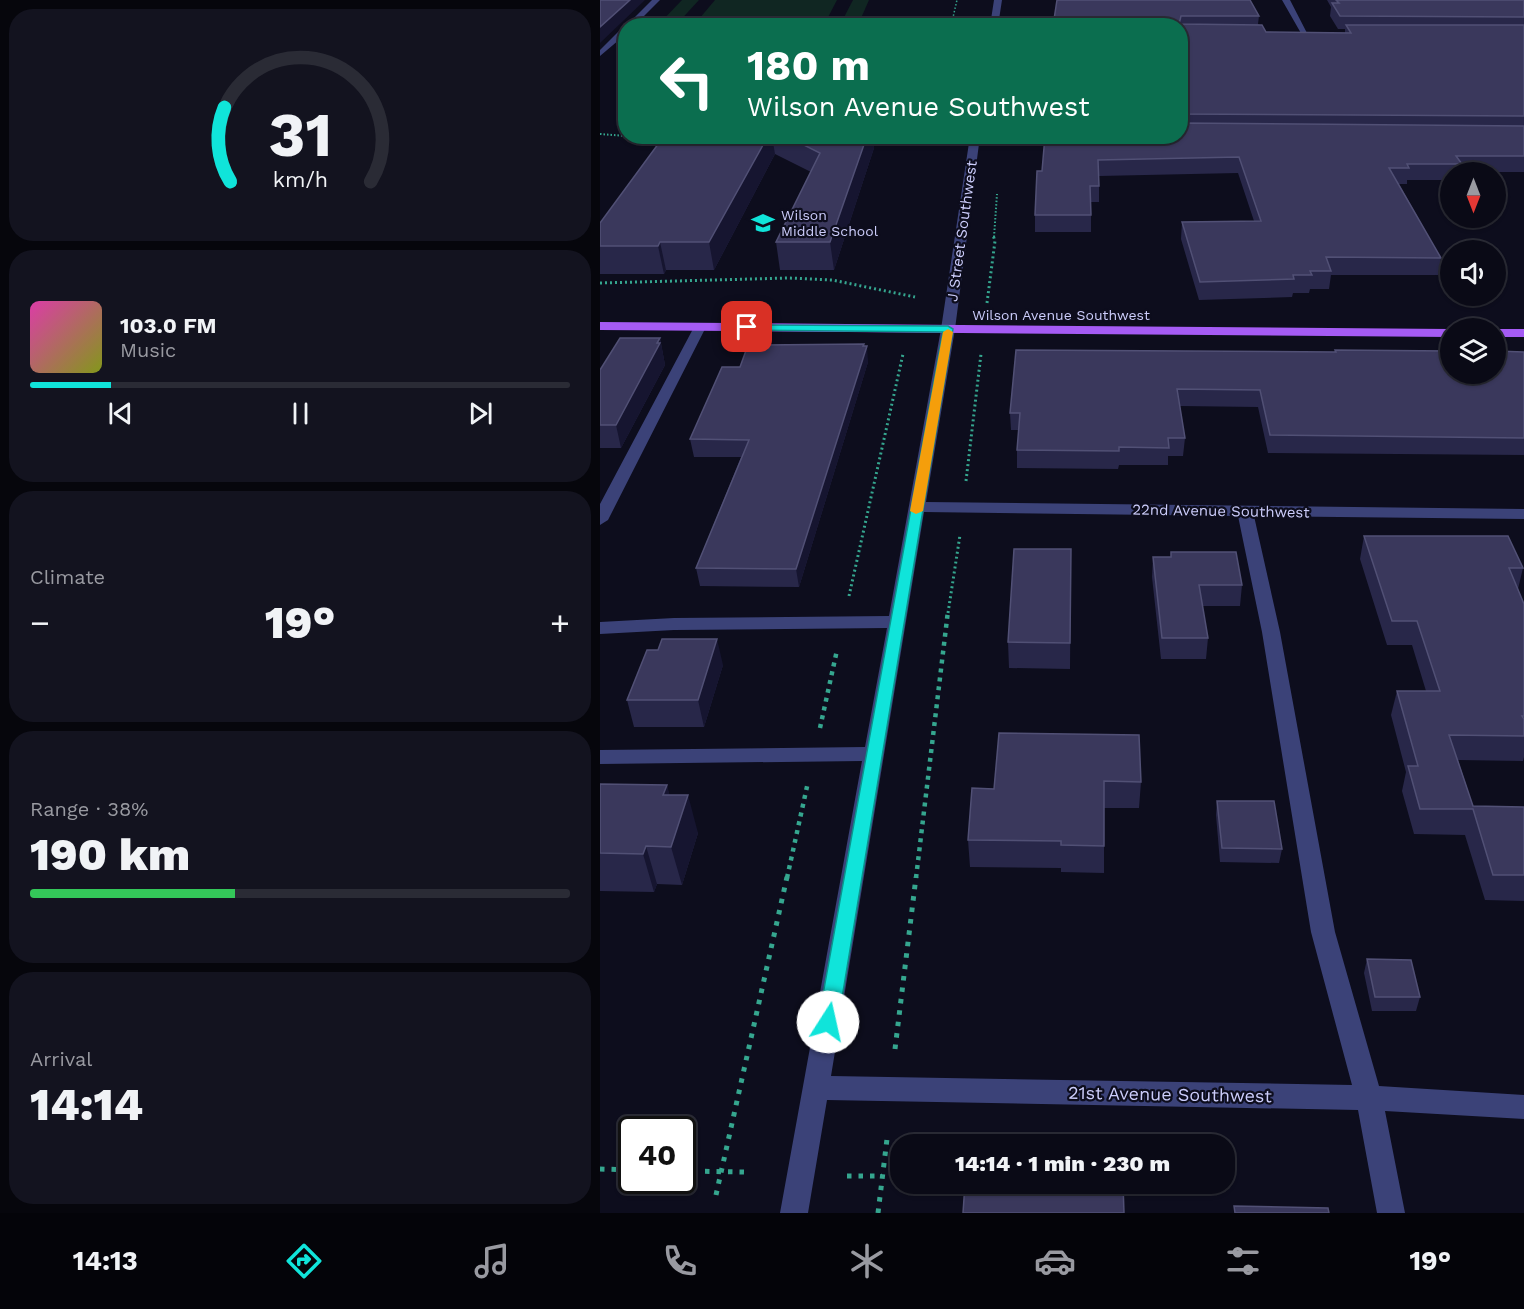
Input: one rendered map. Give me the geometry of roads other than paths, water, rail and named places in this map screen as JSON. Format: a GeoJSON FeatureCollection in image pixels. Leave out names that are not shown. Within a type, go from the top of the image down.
{"type":"FeatureCollection","features":[{"type":"Feature","properties":{"kind":"main road","name":"Wilson Avenue Southwest"},"geometry":{"type":"LineString","coordinates":[[600,326],[1440,333]]}},
{"type":"Feature","properties":{"kind":"main road"},"geometry":{"type":"LineString","coordinates":[[1506,333],[1524,333]]}},
{"type":"Feature","properties":{"kind":"street"},"geometry":{"type":"LineString","coordinates":[[637,18],[656,0]]}},
{"type":"Feature","properties":{"kind":"street"},"geometry":{"type":"LineString","coordinates":[[995,18],[998,0]]}},
{"type":"Feature","properties":{"kind":"street"},"geometry":{"type":"LineString","coordinates":[[1286,0],[1305,33]]}},
{"type":"Feature","properties":{"kind":"street"},"geometry":{"type":"LineString","coordinates":[[1293,33],[1316,33]]}},
{"type":"Feature","properties":{"kind":"street"},"geometry":{"type":"LineString","coordinates":[[600,54],[618,37]]}},
{"type":"Feature","properties":{"kind":"street","name":"J Street Southwest"},"geometry":{"type":"LineString","coordinates":[[794,1213],[948,329],[974,144]]}},
{"type":"Feature","properties":{"kind":"street"},"geometry":{"type":"LineString","coordinates":[[600,520],[700,327]]}},
{"type":"Feature","properties":{"kind":"street","name":"22nd Avenue Southwest"},"geometry":{"type":"LineString","coordinates":[[917,507],[1524,514]]}},
{"type":"Feature","properties":{"kind":"street"},"geometry":{"type":"LineString","coordinates":[[1245,511],[1271,632],[1323,932],[1369,1098],[1391,1213]]}},
{"type":"Feature","properties":{"kind":"street"},"geometry":{"type":"LineString","coordinates":[[600,628],[674,624],[897,622]]}},
{"type":"Feature","properties":{"kind":"street"},"geometry":{"type":"LineString","coordinates":[[600,757],[874,754]]}},
{"type":"Feature","properties":{"kind":"street","name":"21st Avenue Southwest"},"geometry":{"type":"LineString","coordinates":[[817,1088],[1369,1098],[1524,1107]]}},
{"type":"Feature","properties":{"kind":"place","name":"Wilson Middle School"},"geometry":{"type":"Point","coordinates":[763,223]}}]}
